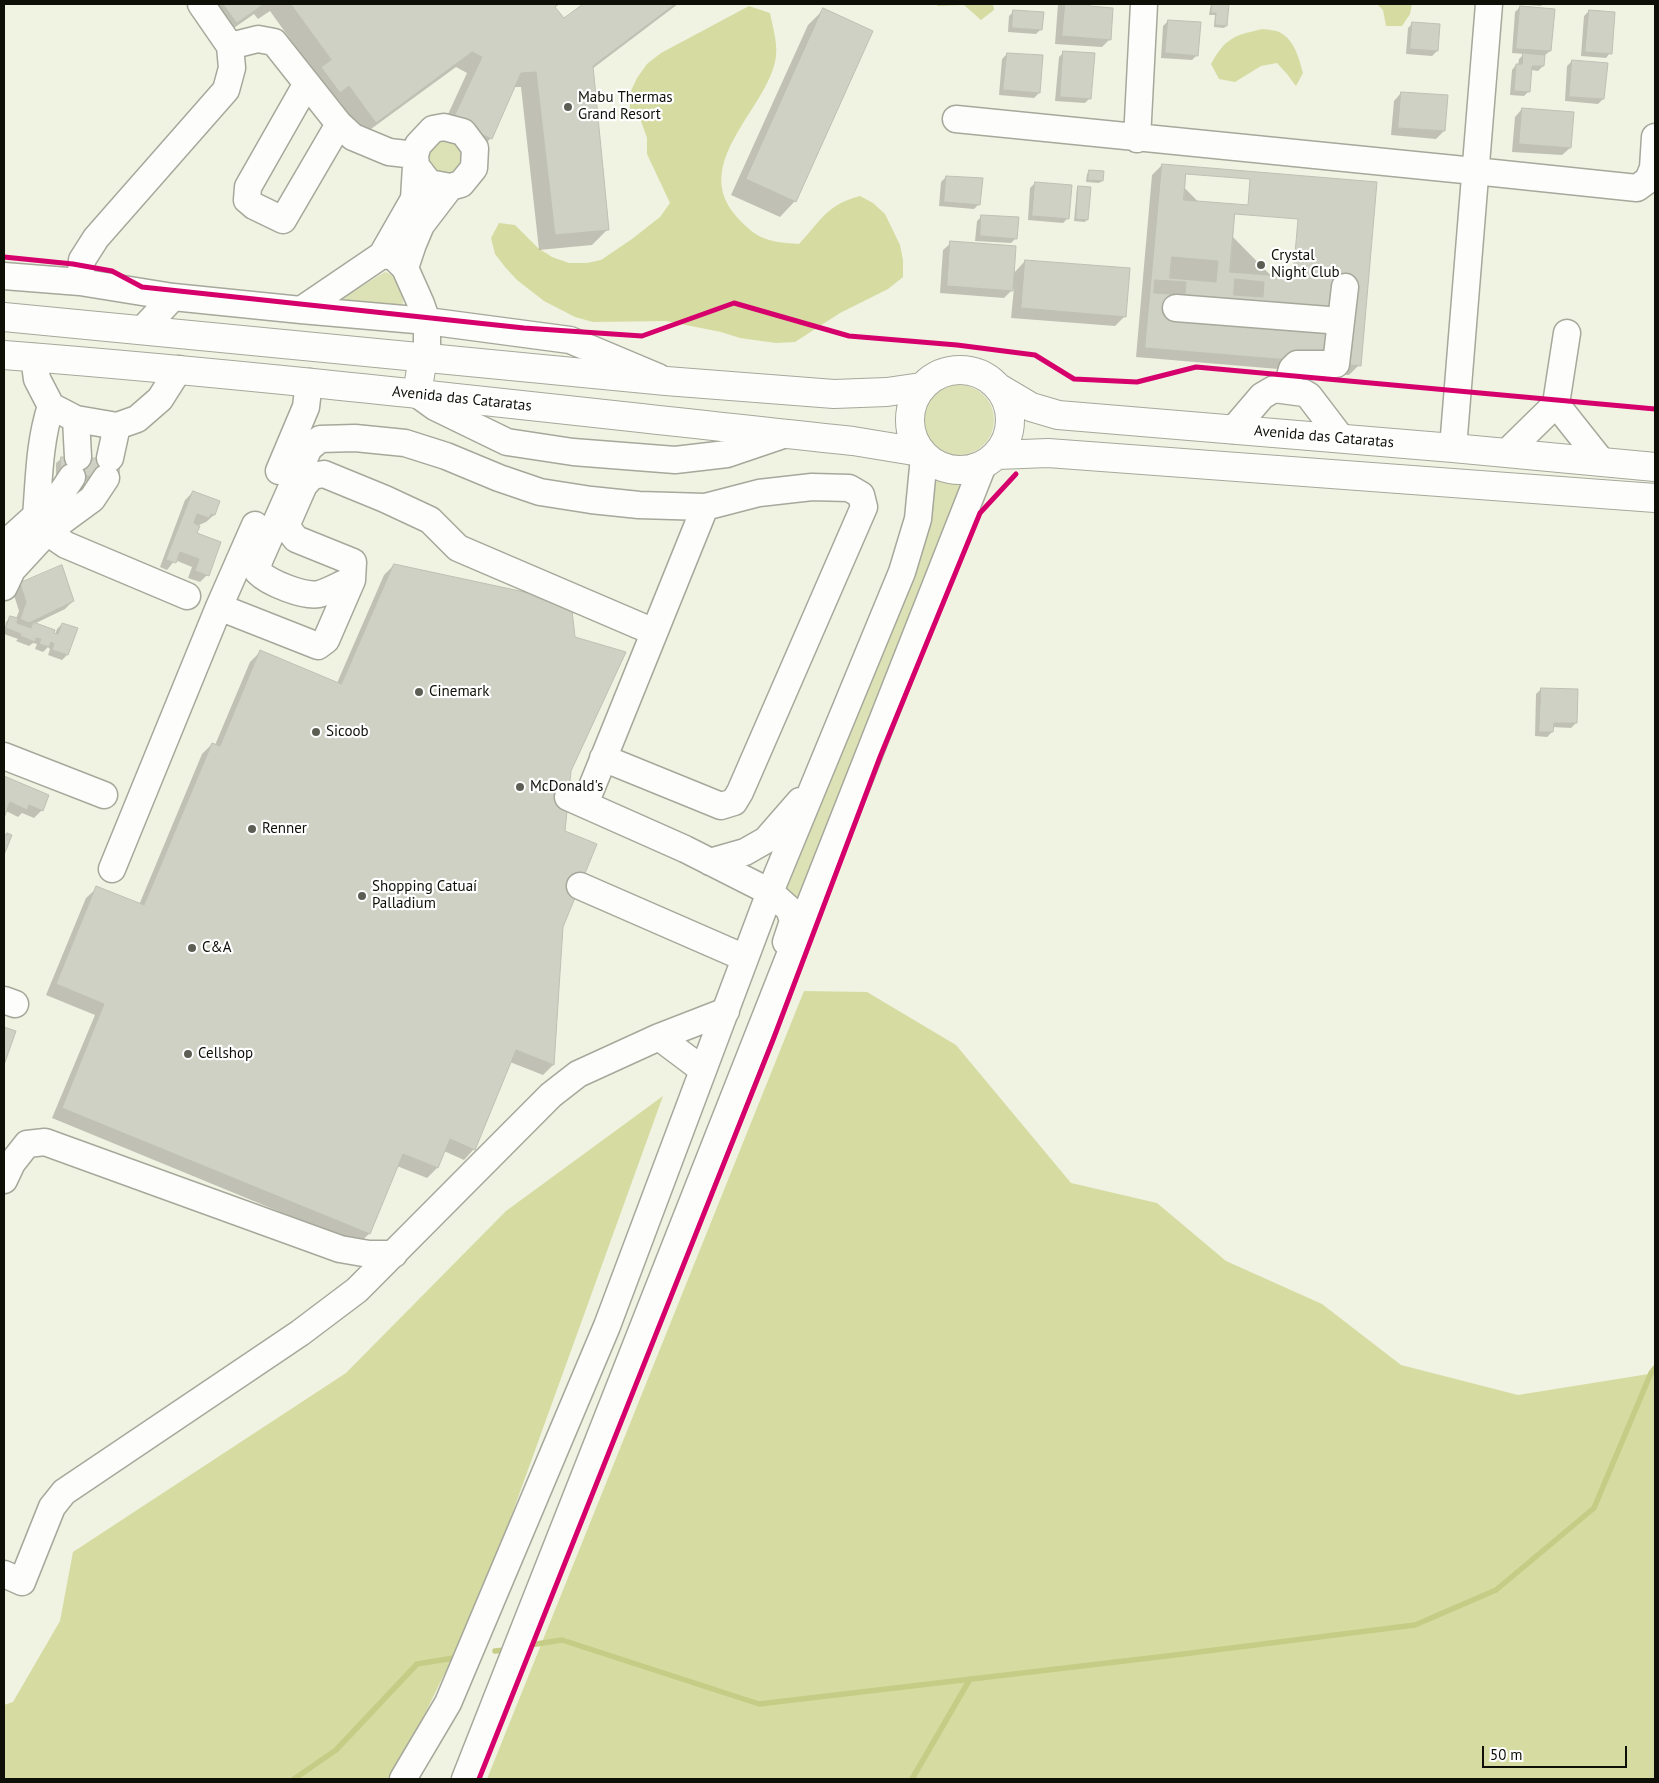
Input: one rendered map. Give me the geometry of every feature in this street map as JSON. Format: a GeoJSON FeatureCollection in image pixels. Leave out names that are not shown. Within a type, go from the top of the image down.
{"type":"FeatureCollection","features":[{"type":"Feature","properties":{"kind":"main road"},"geometry":{"type":"LineString","coordinates":[[4,317],[666,381],[834,394],[887,392],[921,387],[942,372],[954,369],[979,373],[1000,388],[1010,411],[1010,424],[990,460]]}},
{"type":"Feature","properties":{"kind":"main road","name":"Avenida das Cataratas"},"geometry":{"type":"LineString","coordinates":[[4,355],[309,382],[853,441],[922,454]]}},
{"type":"Feature","properties":{"kind":"main road"},"geometry":{"type":"LineString","coordinates":[[417,394],[423,357]]}},
{"type":"Feature","properties":{"kind":"main road"},"geometry":{"type":"LineString","coordinates":[[921,387],[910,410],[908,422],[922,454],[934,464],[958,471],[990,460],[1058,454],[1655,498]]}},
{"type":"Feature","properties":{"kind":"main road","name":"Avenida das Cataratas"},"geometry":{"type":"LineString","coordinates":[[1000,388],[1031,407],[1058,415],[1341,438],[1655,467]]}},
{"type":"Feature","properties":{"kind":"street"},"geometry":{"type":"LineString","coordinates":[[80,282],[82,260],[96,238],[226,90],[232,68],[230,46],[201,4]]}},
{"type":"Feature","properties":{"kind":"street"},"geometry":{"type":"LineString","coordinates":[[1136,139],[1144,4]]}},
{"type":"Feature","properties":{"kind":"street"},"geometry":{"type":"LineString","coordinates":[[1453,448],[1489,4]]}},
{"type":"Feature","properties":{"kind":"street"},"geometry":{"type":"LineString","coordinates":[[230,46],[258,39],[274,42],[306,85],[339,124],[352,136],[416,161],[429,183],[450,187],[461,184],[474,168],[475,148],[463,132],[444,127],[433,129],[418,145],[416,161],[414,199],[382,255],[301,310]]}},
{"type":"Feature","properties":{"kind":"street"},"geometry":{"type":"LineString","coordinates":[[306,85],[248,187],[247,200],[254,206],[283,220],[339,124]]}},
{"type":"Feature","properties":{"kind":"street"},"geometry":{"type":"LineString","coordinates":[[956,119],[1136,139],[1476,170],[1637,188],[1648,180],[1654,168],[1655,137]]}},
{"type":"Feature","properties":{"kind":"street"},"geometry":{"type":"LineString","coordinates":[[405,268],[421,225],[450,187]]}},
{"type":"Feature","properties":{"kind":"street"},"geometry":{"type":"LineString","coordinates":[[382,255],[394,257],[405,268],[427,321],[427,348],[423,357]]}},
{"type":"Feature","properties":{"kind":"street"},"geometry":{"type":"LineString","coordinates":[[4,276],[80,282],[173,297],[427,321],[570,340],[666,381]]}},
{"type":"Feature","properties":{"kind":"street"},"geometry":{"type":"LineString","coordinates":[[1298,393],[1317,365],[1336,364],[1345,287]]}},
{"type":"Feature","properties":{"kind":"street"},"geometry":{"type":"LineString","coordinates":[[142,330],[173,297]]}},
{"type":"Feature","properties":{"kind":"street"},"geometry":{"type":"LineString","coordinates":[[1176,308],[1341,321]]}},
{"type":"Feature","properties":{"kind":"street"},"geometry":{"type":"LineString","coordinates":[[1506,453],[1556,404],[1567,333]]}},
{"type":"Feature","properties":{"kind":"street"},"geometry":{"type":"LineString","coordinates":[[34,357],[37,379],[51,406],[76,419],[117,426],[138,419],[160,399],[179,369]]}},
{"type":"Feature","properties":{"kind":"street"},"geometry":{"type":"LineString","coordinates":[[112,869],[219,607],[299,426],[306,407],[309,382]]}},
{"type":"Feature","properties":{"kind":"street"},"geometry":{"type":"LineString","coordinates":[[1232,430],[1262,396],[1274,389],[1298,393],[1341,438]]}},
{"type":"Feature","properties":{"kind":"street"},"geometry":{"type":"LineString","coordinates":[[417,394],[435,407],[507,442],[573,452],[675,460],[727,454],[786,434]]}},
{"type":"Feature","properties":{"kind":"street"},"geometry":{"type":"LineString","coordinates":[[1556,404],[1602,462]]}},
{"type":"Feature","properties":{"kind":"street"},"geometry":{"type":"LineString","coordinates":[[41,525],[40,464],[46,420],[51,406]]}},
{"type":"Feature","properties":{"kind":"street"},"geometry":{"type":"LineString","coordinates":[[4,587],[12,570],[62,492],[75,467],[76,419]]}},
{"type":"Feature","properties":{"kind":"street"},"geometry":{"type":"LineString","coordinates":[[4,548],[8,542],[92,499],[108,468],[117,426]]}},
{"type":"Feature","properties":{"kind":"street"},"geometry":{"type":"LineString","coordinates":[[352,580],[319,594],[305,594],[265,579],[258,572],[259,561],[309,448],[320,439],[355,438],[405,443],[446,456],[499,478],[540,492],[639,505],[705,506],[759,494],[812,487],[849,488],[861,495],[864,507],[734,802],[721,806],[603,758]]}},
{"type":"Feature","properties":{"kind":"street"},"geometry":{"type":"LineString","coordinates":[[403,1779],[448,1703],[608,1326],[770,892],[902,572],[918,520],[922,454]]}},
{"type":"Feature","properties":{"kind":"street"},"geometry":{"type":"LineString","coordinates":[[465,1779],[760,1029],[990,460]]}},
{"type":"Feature","properties":{"kind":"street"},"geometry":{"type":"LineString","coordinates":[[219,607],[318,646],[326,640],[352,580],[352,562],[296,539],[286,526],[304,485],[312,476],[324,474],[430,520],[458,548],[654,632]]}},
{"type":"Feature","properties":{"kind":"street"},"geometry":{"type":"LineString","coordinates":[[705,506],[603,758],[577,800],[770,892],[789,909],[794,921],[770,991],[760,1029]]}},
{"type":"Feature","properties":{"kind":"street"},"geometry":{"type":"LineString","coordinates":[[41,525],[66,545],[187,596]]}},
{"type":"Feature","properties":{"kind":"street"},"geometry":{"type":"LineString","coordinates":[[4,756],[104,795]]}},
{"type":"Feature","properties":{"kind":"street"},"geometry":{"type":"LineString","coordinates":[[710,862],[745,852],[766,840],[814,786]]}},
{"type":"Feature","properties":{"kind":"street"},"geometry":{"type":"LineString","coordinates":[[580,886],[745,958]]}},
{"type":"Feature","properties":{"kind":"street"},"geometry":{"type":"LineString","coordinates":[[4,1574],[22,1582],[52,1507],[64,1492],[300,1333],[357,1290],[551,1095],[578,1074],[659,1037],[726,1011]]}},
{"type":"Feature","properties":{"kind":"street"},"geometry":{"type":"LineString","coordinates":[[659,1037],[703,1070]]}},
{"type":"Feature","properties":{"kind":"street"},"geometry":{"type":"LineString","coordinates":[[4,1180],[12,1162],[27,1144],[45,1142],[340,1249],[369,1254],[394,1254]]}},
{"type":"Feature","properties":{"kind":"green space"},"geometry":{"type":"Polygon","coordinates":[[[937,4],[993,4],[994,10],[981,20],[964,5],[937,6],[937,4]]]}},
{"type":"Feature","properties":{"kind":"green space"},"geometry":{"type":"Polygon","coordinates":[[[1377,4],[1412,4],[1410,14],[1402,26],[1386,26],[1383,10],[1377,4]]]}},
{"type":"Feature","properties":{"kind":"green space"},"geometry":{"type":"Polygon","coordinates":[[[749,6],[770,13],[775,37],[776,56],[768,81],[734,138],[726,157],[722,177],[724,196],[736,216],[757,235],[771,241],[799,244],[832,209],[839,204],[860,196],[873,203],[885,214],[900,245],[903,260],[903,277],[888,289],[840,313],[795,342],[776,343],[740,338],[721,332],[666,321],[593,322],[575,317],[544,301],[517,280],[495,254],[491,238],[499,223],[515,225],[538,248],[552,257],[569,263],[587,263],[601,260],[660,217],[670,203],[647,154],[647,138],[641,121],[630,109],[630,93],[637,78],[647,64],[661,53],[749,6]]]}},
{"type":"Feature","properties":{"kind":"green space"},"geometry":{"type":"Polygon","coordinates":[[[1263,29],[1279,32],[1289,39],[1292,44],[1298,55],[1303,73],[1296,86],[1277,63],[1261,66],[1235,82],[1219,79],[1211,64],[1221,48],[1238,36],[1263,29]]]}},
{"type":"Feature","properties":{"kind":"green space"},"geometry":{"type":"Polygon","coordinates":[[[445,136],[467,151],[457,176],[430,171],[427,148],[445,136]]]}},
{"type":"Feature","properties":{"kind":"green space"},"geometry":{"type":"Polygon","coordinates":[[[385,272],[394,278],[400,288],[403,299],[401,310],[336,302],[385,272]]]}},
{"type":"Feature","properties":{"kind":"green space"},"geometry":{"type":"Polygon","coordinates":[[[966,385],[979,391],[988,400],[992,406],[994,420],[992,434],[984,445],[973,453],[952,455],[945,453],[934,445],[926,434],[924,413],[926,406],[934,395],[945,387],[966,385]]]}},
{"type":"Feature","properties":{"kind":"green space"},"geometry":{"type":"Polygon","coordinates":[[[927,479],[950,482],[969,479],[797,901],[784,890],[927,479]]]}},
{"type":"Feature","properties":{"kind":"green space"},"geometry":{"type":"Polygon","coordinates":[[[804,991],[867,992],[956,1045],[1071,1183],[1157,1203],[1226,1261],[1322,1304],[1401,1365],[1518,1395],[1655,1373],[1655,1779],[487,1779],[804,991]]]}},
{"type":"Feature","properties":{"kind":"green space"},"geometry":{"type":"Polygon","coordinates":[[[663,1096],[482,1597],[393,1779],[4,1779],[4,1705],[13,1702],[60,1621],[73,1552],[346,1373],[506,1211],[663,1096]]]}},
{"type":"Feature","properties":{"kind":"building"},"geometry":{"type":"Polygon","coordinates":[[[223,4],[264,4],[237,23],[223,4]]]}},
{"type":"Feature","properties":{"kind":"building","name":"Mabu Thermas Grand Resort"},"geometry":{"type":"Polygon","coordinates":[[[291,4],[559,4],[555,7],[564,18],[583,4],[675,4],[593,66],[609,230],[555,235],[536,72],[521,73],[492,139],[452,121],[482,57],[472,52],[376,123],[349,86],[340,93],[321,67],[331,60],[291,4]]]}},
{"type":"Feature","properties":{"kind":"building"},"geometry":{"type":"Polygon","coordinates":[[[1065,4],[1090,4],[1089,6],[1113,8],[1111,40],[1062,36],[1065,4]]]}},
{"type":"Feature","properties":{"kind":"building"},"geometry":{"type":"Polygon","coordinates":[[[1212,4],[1229,4],[1227,26],[1215,25],[1216,13],[1211,13],[1212,4]]]}},
{"type":"Feature","properties":{"kind":"building"},"geometry":{"type":"Polygon","coordinates":[[[1520,6],[1555,9],[1551,51],[1516,49],[1520,6]]]}},
{"type":"Feature","properties":{"kind":"building"},"geometry":{"type":"Polygon","coordinates":[[[823,8],[873,31],[796,202],[746,179],[823,8]]]}},
{"type":"Feature","properties":{"kind":"building"},"geometry":{"type":"Polygon","coordinates":[[[1013,10],[1044,12],[1042,30],[1012,28],[1013,10]]]}},
{"type":"Feature","properties":{"kind":"building"},"geometry":{"type":"Polygon","coordinates":[[[1589,10],[1615,12],[1612,54],[1585,52],[1589,10]]]}},
{"type":"Feature","properties":{"kind":"building"},"geometry":{"type":"Polygon","coordinates":[[[1168,20],[1201,22],[1198,56],[1165,53],[1168,20]]]}},
{"type":"Feature","properties":{"kind":"building"},"geometry":{"type":"Polygon","coordinates":[[[1412,22],[1440,24],[1438,51],[1410,49],[1412,22]]]}},
{"type":"Feature","properties":{"kind":"building"},"geometry":{"type":"Polygon","coordinates":[[[1063,51],[1095,53],[1091,99],[1060,97],[1063,51]]]}},
{"type":"Feature","properties":{"kind":"building"},"geometry":{"type":"Polygon","coordinates":[[[1007,53],[1043,55],[1040,93],[1003,90],[1007,53]]]}},
{"type":"Feature","properties":{"kind":"building"},"geometry":{"type":"Polygon","coordinates":[[[1523,53],[1545,55],[1544,66],[1532,66],[1530,92],[1514,91],[1516,64],[1522,64],[1523,53]]]}},
{"type":"Feature","properties":{"kind":"building"},"geometry":{"type":"Polygon","coordinates":[[[1572,60],[1608,63],[1604,99],[1569,97],[1572,60]]]}},
{"type":"Feature","properties":{"kind":"building"},"geometry":{"type":"Polygon","coordinates":[[[1401,92],[1448,95],[1445,131],[1398,128],[1401,92]]]}},
{"type":"Feature","properties":{"kind":"building"},"geometry":{"type":"Polygon","coordinates":[[[1522,108],[1574,112],[1571,148],[1519,144],[1522,108]]]}},
{"type":"Feature","properties":{"kind":"building","name":"Crystal Night Club"},"geometry":{"type":"Polygon","coordinates":[[[1162,164],[1377,182],[1361,366],[1145,348],[1162,164]]]}},
{"type":"Feature","properties":{"kind":"building"},"geometry":{"type":"Polygon","coordinates":[[[1089,170],[1104,171],[1103,181],[1088,180],[1089,170]]]}},
{"type":"Feature","properties":{"kind":"building"},"geometry":{"type":"Polygon","coordinates":[[[1186,174],[1250,179],[1248,205],[1184,200],[1186,174]]]}},
{"type":"Feature","properties":{"kind":"building"},"geometry":{"type":"Polygon","coordinates":[[[946,176],[983,178],[980,205],[944,202],[946,176]]]}},
{"type":"Feature","properties":{"kind":"building"},"geometry":{"type":"Polygon","coordinates":[[[1035,182],[1072,185],[1069,219],[1032,216],[1035,182]]]}},
{"type":"Feature","properties":{"kind":"building"},"geometry":{"type":"Polygon","coordinates":[[[1078,186],[1091,187],[1088,220],[1076,219],[1078,186]]]}},
{"type":"Feature","properties":{"kind":"building"},"geometry":{"type":"Polygon","coordinates":[[[1235,214],[1298,219],[1293,277],[1230,272],[1235,214]]]}},
{"type":"Feature","properties":{"kind":"building"},"geometry":{"type":"Polygon","coordinates":[[[981,215],[1019,217],[1017,239],[980,236],[981,215]]]}},
{"type":"Feature","properties":{"kind":"building"},"geometry":{"type":"Polygon","coordinates":[[[950,241],[1016,246],[1013,291],[947,286],[950,241]]]}},
{"type":"Feature","properties":{"kind":"building"},"geometry":{"type":"Polygon","coordinates":[[[1172,257],[1218,261],[1216,282],[1170,278],[1172,257]]]}},
{"type":"Feature","properties":{"kind":"building"},"geometry":{"type":"Polygon","coordinates":[[[1025,260],[1130,268],[1126,317],[1021,308],[1025,260]]]}},
{"type":"Feature","properties":{"kind":"building"},"geometry":{"type":"Polygon","coordinates":[[[1235,279],[1264,282],[1263,297],[1234,295],[1235,279]]]}},
{"type":"Feature","properties":{"kind":"building"},"geometry":{"type":"Polygon","coordinates":[[[1155,280],[1186,282],[1185,295],[1154,293],[1155,280]]]}},
{"type":"Feature","properties":{"kind":"building"},"geometry":{"type":"Polygon","coordinates":[[[61,457],[120,459],[119,477],[60,475],[61,457]]]}},
{"type":"Feature","properties":{"kind":"building"},"geometry":{"type":"Polygon","coordinates":[[[193,491],[220,501],[215,515],[211,514],[209,518],[197,514],[194,523],[200,526],[197,533],[221,542],[209,576],[195,571],[199,559],[180,552],[176,563],[166,560],[193,491]]]}},
{"type":"Feature","properties":{"kind":"building","name":"Shopping Catuaí Palladium"},"geometry":{"type":"Polygon","coordinates":[[[394,564],[571,602],[575,637],[626,652],[571,771],[565,831],[597,844],[563,927],[554,1065],[516,1050],[475,1150],[450,1139],[438,1168],[403,1154],[370,1234],[62,1108],[104,1004],[56,984],[96,886],[144,905],[212,743],[220,746],[260,650],[341,684],[394,564]]]}},
{"type":"Feature","properties":{"kind":"building"},"geometry":{"type":"Polygon","coordinates":[[[62,565],[74,601],[29,623],[20,619],[26,602],[20,583],[62,565]]]}},
{"type":"Feature","properties":{"kind":"building"},"geometry":{"type":"Polygon","coordinates":[[[10,616],[18,618],[17,623],[31,628],[33,622],[55,630],[54,633],[58,634],[62,623],[78,628],[68,655],[52,650],[54,644],[51,642],[49,647],[39,644],[41,639],[36,638],[35,642],[6,628],[10,616]]]}},
{"type":"Feature","properties":{"kind":"building"},"geometry":{"type":"Polygon","coordinates":[[[1541,688],[1578,689],[1577,723],[1554,723],[1553,732],[1539,732],[1541,688]]]}},
{"type":"Feature","properties":{"kind":"building"},"geometry":{"type":"Polygon","coordinates":[[[4,776],[49,795],[43,811],[29,805],[27,810],[10,802],[4,818],[4,776]]]}},
{"type":"Feature","properties":{"kind":"building"},"geometry":{"type":"Polygon","coordinates":[[[7,833],[12,835],[4,855],[4,834],[7,835],[7,833]]]}},
{"type":"Feature","properties":{"kind":"building"},"geometry":{"type":"Polygon","coordinates":[[[4,1027],[16,1031],[4,1065],[4,1027]]]}},
{"type":"Feature","properties":{"kind":"waterway"},"geometry":{"type":"LineString","coordinates":[[530,1645],[562,1640],[759,1704],[1415,1625],[1496,1590],[1594,1508],[1651,1373],[1655,1368]]}},
{"type":"Feature","properties":{"kind":"waterway"},"geometry":{"type":"LineString","coordinates":[[495,1651],[506,1650]]}},
{"type":"Feature","properties":{"kind":"waterway"},"geometry":{"type":"LineString","coordinates":[[294,1779],[336,1750],[417,1664],[460,1657]]}},
{"type":"Feature","properties":{"kind":"waterway"},"geometry":{"type":"LineString","coordinates":[[912,1779],[970,1679]]}},
{"type":"Feature","properties":{"kind":"cycle path"},"geometry":{"type":"LineString","coordinates":[[4,257],[73,264],[112,271],[142,287],[524,328],[642,336],[734,303],[849,336],[957,345],[1035,355],[1074,379],[1137,382],[1196,367],[1655,409]]}},
{"type":"Feature","properties":{"kind":"cycle path"},"geometry":{"type":"LineString","coordinates":[[479,1779],[773,1040],[880,757],[980,513],[1016,474]]}},
{"type":"Feature","properties":{"kind":"place","name":"Mabu Thermas Grand Resort"},"geometry":{"type":"Point","coordinates":[568,107]}},
{"type":"Feature","properties":{"kind":"place","name":"Crystal Night Club"},"geometry":{"type":"Point","coordinates":[1261,265]}},
{"type":"Feature","properties":{"kind":"place","name":"Cinemark"},"geometry":{"type":"Point","coordinates":[419,692]}},
{"type":"Feature","properties":{"kind":"place","name":"Sicoob"},"geometry":{"type":"Point","coordinates":[316,732]}},
{"type":"Feature","properties":{"kind":"place","name":"McDonald's"},"geometry":{"type":"Point","coordinates":[520,787]}},
{"type":"Feature","properties":{"kind":"place","name":"Renner"},"geometry":{"type":"Point","coordinates":[252,829]}},
{"type":"Feature","properties":{"kind":"place","name":"Shopping Catuaí Palladium"},"geometry":{"type":"Point","coordinates":[362,896]}},
{"type":"Feature","properties":{"kind":"place","name":"C&A"},"geometry":{"type":"Point","coordinates":[192,948]}},
{"type":"Feature","properties":{"kind":"place","name":"Cellshop"},"geometry":{"type":"Point","coordinates":[188,1054]}}]}
